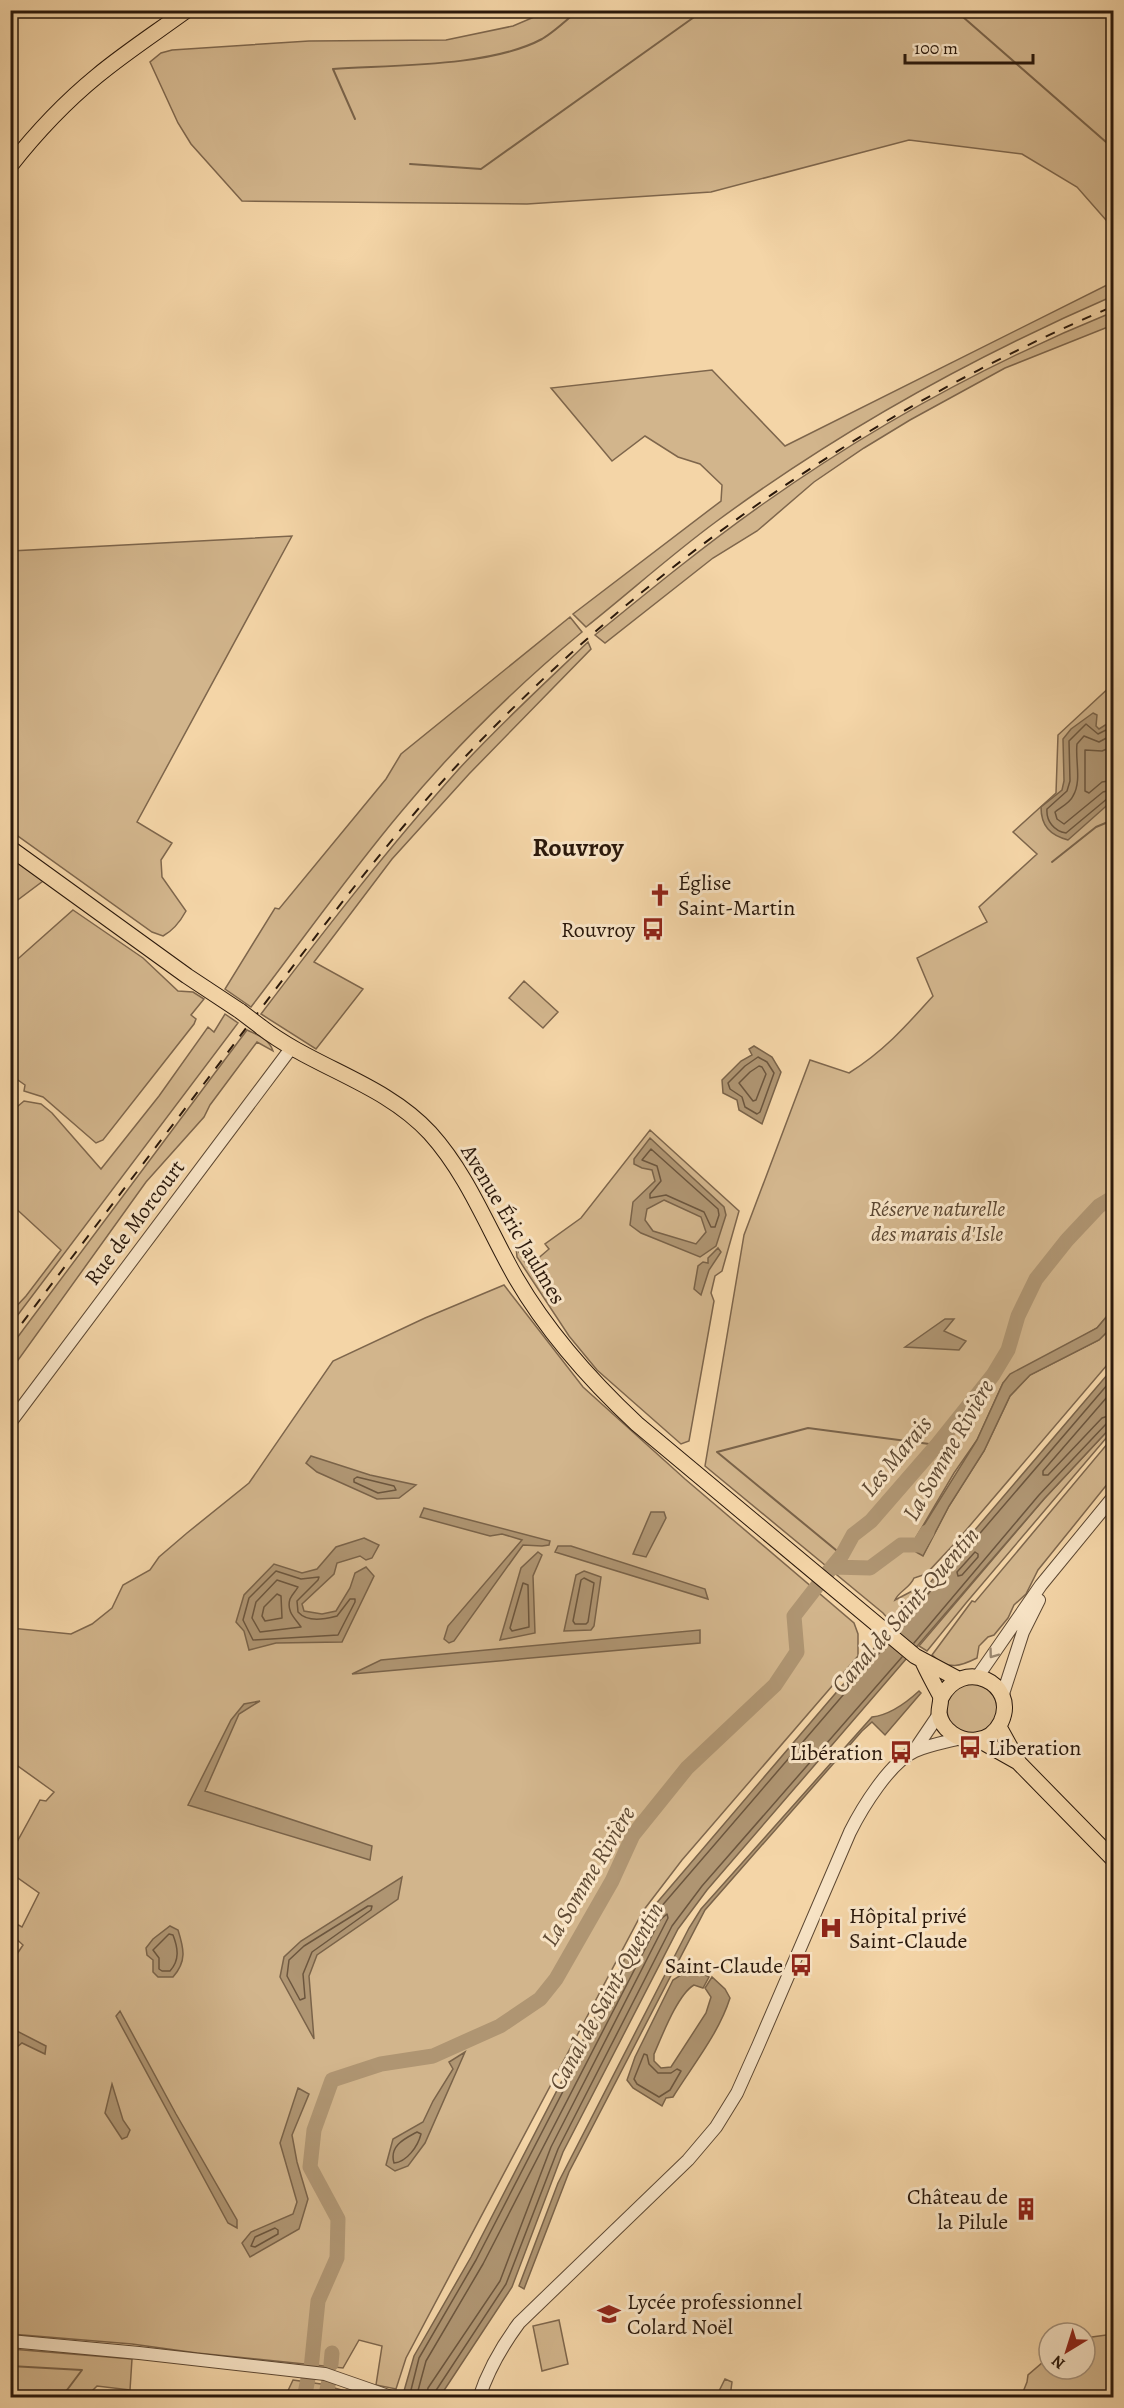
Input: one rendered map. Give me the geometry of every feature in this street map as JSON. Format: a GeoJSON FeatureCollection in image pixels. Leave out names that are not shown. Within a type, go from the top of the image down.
{"type":"FeatureCollection","features":[{"type":"Feature","properties":{"kind":"main road"},"geometry":{"type":"LineString","coordinates":[[10,166],[36,134],[75,95],[131,50],[187,10]]}},
{"type":"Feature","properties":{"kind":"main road","name":"Avenue Éric Jaulmes"},"geometry":{"type":"LineString","coordinates":[[14,852],[261,1027],[292,1047],[380,1093],[429,1132],[467,1185],[517,1280],[574,1360],[600,1389],[637,1424],[919,1659]]}},
{"type":"Feature","properties":{"kind":"main road"},"geometry":{"type":"LineString","coordinates":[[919,1659],[958,1679]]}},
{"type":"Feature","properties":{"kind":"main road"},"geometry":{"type":"LineString","coordinates":[[919,1659],[941,1698]]}},
{"type":"Feature","properties":{"kind":"main road"},"geometry":{"type":"LineString","coordinates":[[979,1740],[987,1737],[999,1726],[1005,1707],[1002,1697],[993,1683],[978,1676],[958,1679],[945,1690],[941,1698],[939,1714],[946,1727],[961,1738],[979,1740],[1019,1763]]}},
{"type":"Feature","properties":{"kind":"main road"},"geometry":{"type":"LineString","coordinates":[[999,1726],[1019,1763],[1113,1860]]}},
{"type":"Feature","properties":{"kind":"street","name":"Rue de Morcourt"},"geometry":{"type":"LineString","coordinates":[[10,1423],[292,1047]]}},
{"type":"Feature","properties":{"kind":"street"},"geometry":{"type":"LineString","coordinates":[[978,1676],[1041,1585],[1113,1496]]}},
{"type":"Feature","properties":{"kind":"street"},"geometry":{"type":"LineString","coordinates":[[1002,1697],[1023,1632],[1055,1569]]}},
{"type":"Feature","properties":{"kind":"street"},"geometry":{"type":"LineString","coordinates":[[478,2397],[501,2349],[519,2323],[688,2160],[716,2127],[737,2093],[754,2056],[850,1832],[869,1798],[885,1778],[914,1751],[939,1714]]}},
{"type":"Feature","properties":{"kind":"street"},"geometry":{"type":"LineString","coordinates":[[914,1751],[961,1738]]}},
{"type":"Feature","properties":{"kind":"street"},"geometry":{"type":"LineString","coordinates":[[10,2341],[325,2374],[392,2397]]}},
{"type":"Feature","properties":{"kind":"green space"},"geometry":{"type":"Polygon","coordinates":[[[548,11],[1113,11],[1113,228],[1077,187],[1022,154],[909,140],[711,192],[527,204],[242,201],[191,144],[178,123],[150,62],[161,53],[172,50],[309,41],[446,40],[513,26],[548,11]]]}},
{"type":"Feature","properties":{"kind":"green space"},"geometry":{"type":"Polygon","coordinates":[[[1113,282],[1113,296],[959,370],[811,456],[700,534],[586,627],[573,614],[721,501],[722,485],[700,464],[678,457],[645,436],[612,461],[551,388],[712,370],[785,446],[1113,282]]]}},
{"type":"Feature","properties":{"kind":"green space"},"geometry":{"type":"Polygon","coordinates":[[[1113,312],[1113,325],[1005,368],[864,448],[814,482],[757,531],[713,558],[605,643],[595,635],[741,520],[846,449],[977,374],[1113,312]]]}},
{"type":"Feature","properties":{"kind":"green space"},"geometry":{"type":"Polygon","coordinates":[[[292,536],[137,822],[172,843],[161,860],[162,877],[186,911],[176,925],[163,936],[152,932],[11,831],[11,551],[292,536]]]}},
{"type":"Feature","properties":{"kind":"green space"},"geometry":{"type":"Polygon","coordinates":[[[570,617],[582,632],[487,718],[443,764],[362,860],[251,1007],[225,989],[275,908],[279,909],[386,779],[401,754],[570,617]]]}},
{"type":"Feature","properties":{"kind":"green space"},"geometry":{"type":"Polygon","coordinates":[[[588,642],[591,649],[469,774],[392,859],[314,962],[363,989],[316,1049],[261,1014],[357,890],[432,799],[489,737],[588,642]]]}},
{"type":"Feature","properties":{"kind":"green space","name":"Réserve naturelle des marais d'Isle"},"geometry":{"type":"Polygon","coordinates":[[[1113,684],[1113,1309],[1097,1328],[1003,1383],[977,1440],[954,1473],[914,1541],[923,1555],[949,1506],[984,1451],[1010,1396],[1030,1375],[1099,1340],[1113,1326],[1113,1358],[955,1543],[926,1574],[914,1578],[897,1597],[895,1600],[918,1588],[891,1622],[705,1466],[744,1235],[810,1060],[849,1073],[884,1047],[933,996],[917,958],[987,922],[979,907],[1037,854],[1013,832],[1056,793],[1058,735],[1113,684]]]}},
{"type":"Feature","properties":{"kind":"green space"},"geometry":{"type":"Polygon","coordinates":[[[11,858],[43,881],[10,905],[11,858]]]}},
{"type":"Feature","properties":{"kind":"green space"},"geometry":{"type":"Polygon","coordinates":[[[73,910],[143,958],[178,991],[193,992],[204,999],[191,1015],[196,1019],[194,1024],[103,1140],[96,1143],[43,1097],[24,1091],[25,1085],[11,1075],[11,965],[73,910]]]}},
{"type":"Feature","properties":{"kind":"green space"},"geometry":{"type":"Polygon","coordinates":[[[524,981],[558,1012],[543,1028],[509,998],[524,981]]]}},
{"type":"Feature","properties":{"kind":"green space"},"geometry":{"type":"Polygon","coordinates":[[[225,1014],[238,1023],[11,1324],[11,1312],[61,1250],[11,1204],[11,1112],[24,1101],[41,1104],[52,1113],[101,1169],[159,1096],[208,1027],[214,1032],[225,1014]]]}},
{"type":"Feature","properties":{"kind":"green space"},"geometry":{"type":"Polygon","coordinates":[[[247,1030],[266,1040],[273,1051],[257,1042],[210,1105],[204,1117],[146,1182],[11,1370],[11,1346],[247,1030]]]}},
{"type":"Feature","properties":{"kind":"green space"},"geometry":{"type":"Polygon","coordinates":[[[650,1130],[739,1211],[722,1271],[715,1276],[711,1293],[714,1301],[689,1441],[681,1444],[597,1370],[569,1336],[517,1257],[516,1247],[528,1267],[549,1249],[545,1244],[581,1218],[650,1130]]]}},
{"type":"Feature","properties":{"kind":"green space"},"geometry":{"type":"Polygon","coordinates":[[[504,1285],[583,1387],[685,1479],[854,1623],[858,1634],[858,1656],[682,1860],[643,1911],[406,2358],[396,2389],[376,2385],[382,2346],[359,2340],[343,2368],[132,2344],[11,2334],[10,1959],[13,1960],[23,1945],[11,1934],[11,1921],[22,1927],[39,1893],[11,1873],[11,1853],[40,1800],[46,1801],[54,1792],[11,1761],[11,1628],[71,1634],[92,1624],[112,1608],[123,1585],[150,1570],[159,1557],[249,1483],[333,1361],[425,1318],[504,1285]]]}},
{"type":"Feature","properties":{"kind":"green space"},"geometry":{"type":"Polygon","coordinates":[[[1113,1425],[1113,1430],[927,1651],[919,1646],[1044,1499],[1113,1425]]]}},
{"type":"Feature","properties":{"kind":"green space"},"geometry":{"type":"Polygon","coordinates":[[[1113,1437],[1113,1477],[1038,1570],[1026,1594],[1014,1605],[1008,1618],[994,1635],[988,1637],[979,1646],[977,1658],[955,1666],[938,1660],[932,1655],[972,1601],[975,1602],[1113,1437]]]}},
{"type":"Feature","properties":{"kind":"green space"},"geometry":{"type":"Polygon","coordinates":[[[967,1684],[977,1684],[990,1691],[997,1704],[997,1714],[990,1727],[977,1734],[967,1734],[958,1730],[951,1723],[947,1714],[947,1704],[951,1695],[958,1688],[967,1684]]]}},
{"type":"Feature","properties":{"kind":"green space"},"geometry":{"type":"Polygon","coordinates":[[[559,2320],[568,2364],[542,2371],[533,2326],[559,2320]]]}},
{"type":"Feature","properties":{"kind":"green space"},"geometry":{"type":"Polygon","coordinates":[[[1113,2334],[1113,2397],[1021,2397],[1028,2375],[1037,2367],[1037,2381],[1097,2381],[1097,2336],[1113,2334]]]}},
{"type":"Feature","properties":{"kind":"green space"},"geometry":{"type":"Polygon","coordinates":[[[11,2349],[132,2359],[130,2390],[97,2386],[86,2397],[11,2397],[11,2349]]]}},
{"type":"Feature","properties":{"kind":"green space"},"geometry":{"type":"Polygon","coordinates":[[[725,2379],[732,2382],[730,2397],[685,2397],[719,2391],[725,2379]]]}},
{"type":"Feature","properties":{"kind":"green space"},"geometry":{"type":"Polygon","coordinates":[[[293,2380],[321,2384],[359,2395],[359,2397],[285,2397],[293,2380]]]}},
{"type":"Feature","properties":{"kind":"water"},"geometry":{"type":"Polygon","coordinates":[[[1093,713],[1097,715],[1096,726],[1099,729],[1113,720],[1113,800],[1068,840],[1048,829],[1041,814],[1041,807],[1062,790],[1064,781],[1063,739],[1071,729],[1093,713]]]}},
{"type":"Feature","properties":{"kind":"water"},"geometry":{"type":"Polygon","coordinates":[[[754,1046],[772,1057],[781,1072],[762,1124],[739,1110],[737,1100],[723,1093],[722,1080],[741,1061],[752,1055],[749,1049],[754,1046]]]}},
{"type":"Feature","properties":{"kind":"water"},"geometry":{"type":"Polygon","coordinates":[[[650,1138],[724,1207],[726,1215],[716,1246],[700,1257],[641,1233],[630,1225],[633,1202],[655,1181],[652,1170],[634,1164],[634,1159],[650,1138]],[[664,1200],[647,1209],[645,1220],[653,1231],[696,1244],[706,1232],[701,1217],[664,1200]]]}},
{"type":"Feature","properties":{"kind":"water"},"geometry":{"type":"Polygon","coordinates":[[[718,1248],[721,1252],[709,1270],[701,1295],[694,1289],[698,1266],[703,1262],[708,1263],[708,1258],[718,1248]]]}},
{"type":"Feature","properties":{"kind":"water"},"geometry":{"type":"Polygon","coordinates":[[[1113,1309],[1113,1326],[1099,1340],[1030,1375],[1010,1396],[984,1451],[949,1506],[923,1556],[916,1552],[914,1541],[977,1440],[1003,1383],[1010,1374],[1097,1328],[1113,1309]]]}},
{"type":"Feature","properties":{"kind":"water"},"geometry":{"type":"Polygon","coordinates":[[[945,1319],[954,1319],[944,1331],[966,1341],[959,1350],[905,1347],[945,1319]]]}},
{"type":"Feature","properties":{"kind":"water","name":"Canal de Saint-Quentin"},"geometry":{"type":"Polygon","coordinates":[[[1113,1368],[1113,1425],[1044,1499],[707,1890],[678,1929],[563,2152],[512,2287],[443,2392],[437,2397],[402,2398],[414,2356],[471,2257],[649,1912],[1113,1368]]]}},
{"type":"Feature","properties":{"kind":"water"},"geometry":{"type":"Polygon","coordinates":[[[311,1456],[370,1475],[416,1485],[399,1498],[377,1499],[317,1472],[306,1463],[311,1456]]]}},
{"type":"Feature","properties":{"kind":"water"},"geometry":{"type":"Polygon","coordinates":[[[424,1508],[550,1541],[549,1545],[523,1545],[454,1641],[449,1643],[444,1639],[448,1626],[522,1540],[502,1534],[490,1536],[420,1517],[424,1508]]]}},
{"type":"Feature","properties":{"kind":"water"},"geometry":{"type":"Polygon","coordinates":[[[651,1512],[664,1512],[666,1518],[646,1557],[633,1554],[651,1512]]]}},
{"type":"Feature","properties":{"kind":"water"},"geometry":{"type":"Polygon","coordinates":[[[364,1538],[379,1545],[372,1558],[366,1560],[360,1556],[337,1563],[334,1574],[302,1604],[304,1611],[322,1614],[336,1611],[350,1588],[355,1573],[366,1567],[374,1576],[342,1642],[276,1643],[249,1650],[244,1631],[236,1622],[244,1595],[274,1564],[302,1573],[317,1569],[336,1547],[364,1538]]]}},
{"type":"Feature","properties":{"kind":"water"},"geometry":{"type":"Polygon","coordinates":[[[558,1546],[571,1546],[705,1589],[708,1599],[555,1552],[558,1546]]]}},
{"type":"Feature","properties":{"kind":"water"},"geometry":{"type":"Polygon","coordinates":[[[538,1552],[542,1555],[533,1576],[535,1633],[500,1640],[521,1568],[538,1552]]]}},
{"type":"Feature","properties":{"kind":"water"},"geometry":{"type":"Polygon","coordinates":[[[584,1571],[601,1577],[594,1626],[591,1630],[564,1631],[576,1575],[584,1571]]]}},
{"type":"Feature","properties":{"kind":"water"},"geometry":{"type":"Polygon","coordinates":[[[700,1630],[700,1643],[352,1674],[381,1660],[700,1630]]]}},
{"type":"Feature","properties":{"kind":"water"},"geometry":{"type":"Polygon","coordinates":[[[919,1691],[921,1693],[885,1735],[872,1722],[862,1731],[705,1910],[569,2172],[524,2289],[519,2286],[558,2183],[689,1928],[701,1909],[872,1717],[897,1708],[919,1691]]]}},
{"type":"Feature","properties":{"kind":"water"},"geometry":{"type":"Polygon","coordinates":[[[260,1701],[239,1714],[205,1791],[372,1846],[370,1860],[188,1805],[231,1720],[244,1704],[260,1701]]]}},
{"type":"Feature","properties":{"kind":"water"},"geometry":{"type":"Polygon","coordinates":[[[402,1877],[398,1899],[317,1955],[309,1976],[314,2039],[280,1977],[284,1957],[301,1941],[402,1877]]]}},
{"type":"Feature","properties":{"kind":"water"},"geometry":{"type":"Polygon","coordinates":[[[170,1926],[178,1930],[183,1949],[181,1966],[173,1977],[158,1977],[153,1972],[153,1960],[147,1955],[146,1948],[153,1939],[170,1926]]]}},
{"type":"Feature","properties":{"kind":"water"},"geometry":{"type":"Polygon","coordinates":[[[692,1968],[709,1977],[703,1988],[694,1985],[688,1990],[671,2016],[654,2054],[654,2061],[661,2068],[671,2067],[706,2013],[711,1997],[705,1988],[712,1977],[725,1989],[730,1998],[705,2049],[673,2097],[666,2098],[662,2106],[633,2088],[627,2080],[635,2057],[673,1980],[692,1968]]]}},
{"type":"Feature","properties":{"kind":"water"},"geometry":{"type":"Polygon","coordinates":[[[120,2011],[237,2220],[237,2228],[228,2223],[116,2016],[120,2011]]]}},
{"type":"Feature","properties":{"kind":"water"},"geometry":{"type":"Polygon","coordinates":[[[11,2028],[46,2046],[45,2054],[22,2043],[11,2052],[11,2028]]]}},
{"type":"Feature","properties":{"kind":"water"},"geometry":{"type":"Polygon","coordinates":[[[465,2052],[425,2143],[408,2166],[395,2171],[386,2165],[393,2139],[423,2122],[453,2069],[449,2062],[465,2052]]]}},
{"type":"Feature","properties":{"kind":"water"},"geometry":{"type":"Polygon","coordinates":[[[112,2084],[123,2120],[130,2130],[127,2137],[122,2139],[105,2113],[112,2084]]]}},
{"type":"Feature","properties":{"kind":"water"},"geometry":{"type":"Polygon","coordinates":[[[298,2088],[309,2094],[292,2135],[308,2199],[299,2229],[250,2257],[242,2243],[251,2232],[293,2214],[297,2202],[280,2143],[298,2088]]]}},
{"type":"Feature","properties":{"kind":"waterway"},"geometry":{"type":"LineString","coordinates":[[355,119],[333,69],[440,63],[496,55],[542,39],[578,10]]}},
{"type":"Feature","properties":{"kind":"waterway"},"geometry":{"type":"LineString","coordinates":[[410,164],[481,169],[704,10]]}},
{"type":"Feature","properties":{"kind":"waterway"},"geometry":{"type":"LineString","coordinates":[[955,10],[1114,149]]}},
{"type":"Feature","properties":{"kind":"waterway","name":"Les Marais"},"geometry":{"type":"LineString","coordinates":[[1109,805],[1114,808]]}},
{"type":"Feature","properties":{"kind":"waterway","name":"Les Marais"},"geometry":{"type":"LineString","coordinates":[[1052,862],[1096,827],[1108,822],[1114,827]]}},
{"type":"Feature","properties":{"kind":"waterway","name":"Les Marais"},"geometry":{"type":"LineString","coordinates":[[832,1567],[853,1535],[871,1521],[937,1445],[993,1375],[1008,1350],[1018,1316],[1036,1279],[1067,1240],[1099,1206],[1114,1197]]}},
{"type":"Feature","properties":{"kind":"waterway"},"geometry":{"type":"LineString","coordinates":[[842,1555],[717,1452],[808,1428],[937,1445]]}},
{"type":"Feature","properties":{"kind":"waterway","name":"La Somme Rivière"},"geometry":{"type":"LineString","coordinates":[[311,2369],[318,2301],[337,2258],[338,2219],[310,2167],[314,2130],[332,2080],[381,2064],[433,2056],[500,2026],[540,1999],[556,1979],[612,1881],[633,1835],[687,1768],[775,1685],[797,1652],[794,1616],[832,1567],[870,1568],[901,1545],[919,1545],[927,1532]]}},
{"type":"Feature","properties":{"kind":"waterway"},"geometry":{"type":"LineString","coordinates":[[331,2364],[332,2353]]}},
{"type":"Feature","properties":{"kind":"waterway"},"geometry":{"type":"LineString","coordinates":[[10,2366],[82,2370],[61,2398]]}},
{"type":"Feature","properties":{"kind":"waterway","name":"La Somme Rivière"},"geometry":{"type":"LineString","coordinates":[[304,2398],[308,2379]]}},
{"type":"Feature","properties":{"kind":"waterway"},"geometry":{"type":"LineString","coordinates":[[325,2398],[329,2381]]}},
{"type":"Feature","properties":{"kind":"railway"},"geometry":{"type":"LineString","coordinates":[[10,1339],[373,863],[450,773],[521,700],[596,631],[675,566],[757,505],[842,448],[930,396],[1021,349],[1114,306]]}},
{"type":"Feature","properties":{"kind":"place","name":"Église Saint-Martin"},"geometry":{"type":"Point","coordinates":[660,895]}},
{"type":"Feature","properties":{"kind":"place","name":"Rouvroy"},"geometry":{"type":"Point","coordinates":[653,929]}},
{"type":"Feature","properties":{"kind":"place","name":"Liberation"},"geometry":{"type":"Point","coordinates":[970,1747]}},
{"type":"Feature","properties":{"kind":"place","name":"Libération"},"geometry":{"type":"Point","coordinates":[901,1752]}},
{"type":"Feature","properties":{"kind":"place","name":"Hôpital privé Saint-Claude"},"geometry":{"type":"Point","coordinates":[831,1928]}},
{"type":"Feature","properties":{"kind":"place","name":"Saint-Claude"},"geometry":{"type":"Point","coordinates":[801,1965]}},
{"type":"Feature","properties":{"kind":"place","name":"Château de la Pilule"},"geometry":{"type":"Point","coordinates":[1026,2209]}},
{"type":"Feature","properties":{"kind":"place","name":"Lycée professionnel Colard Noël"},"geometry":{"type":"Point","coordinates":[609,2314]}},
{"type":"Feature","properties":{"kind":"district","name":"Rouvroy"},"geometry":{"type":"Point","coordinates":[578,847]}}]}
